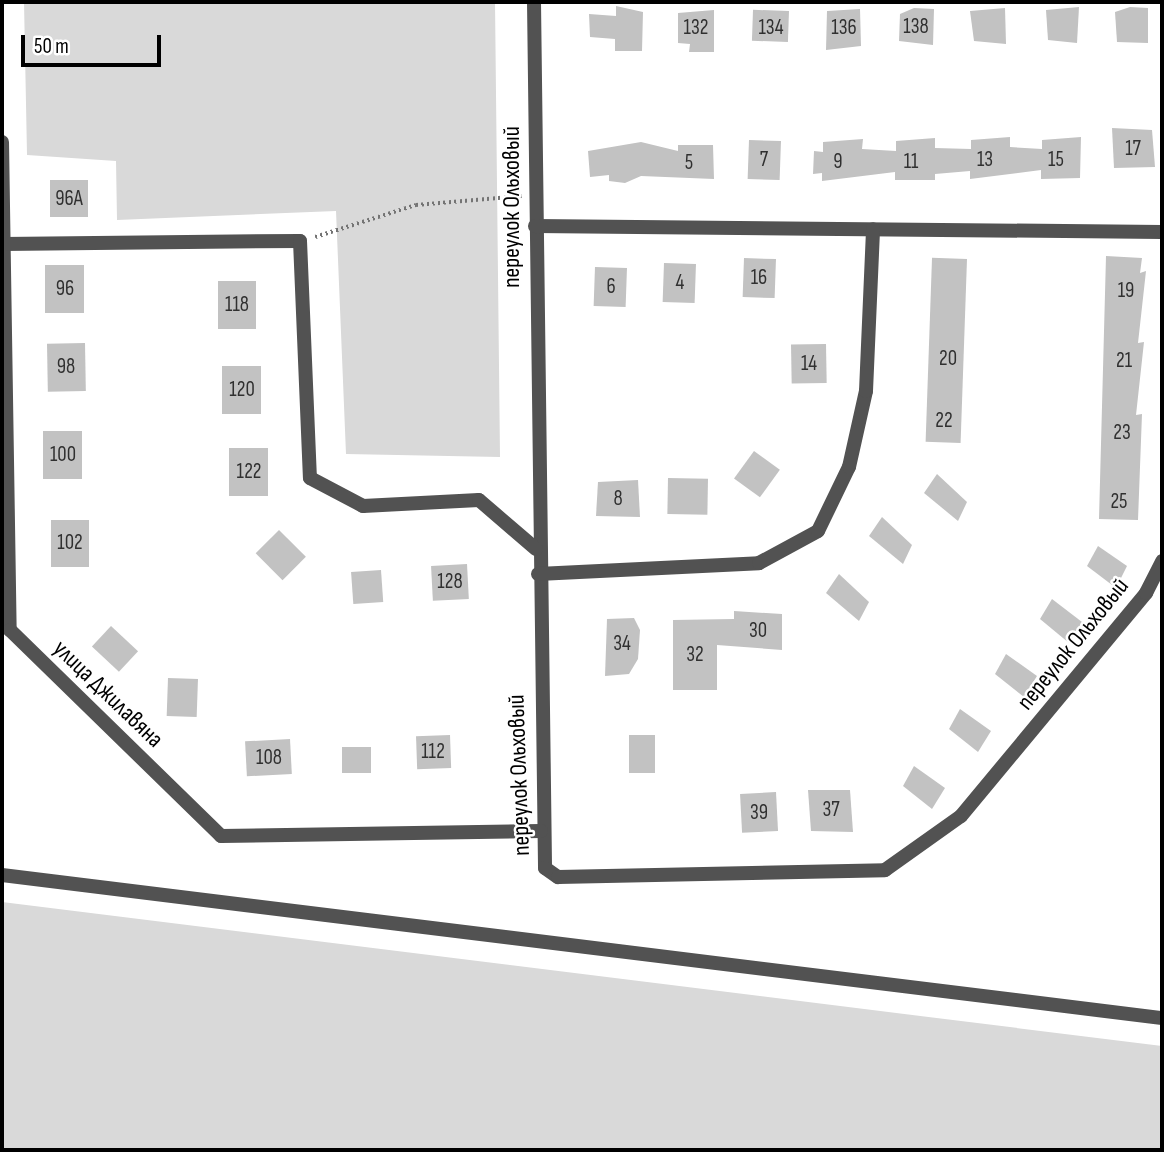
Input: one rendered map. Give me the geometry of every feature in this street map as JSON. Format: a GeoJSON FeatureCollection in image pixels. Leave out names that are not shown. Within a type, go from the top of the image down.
{"type":"FeatureCollection","features":[{"type":"Feature","properties":{"kind":"street","name":"переулок Ольховый"},"geometry":{"type":"LineString","coordinates":[[534,2],[536,549],[541,831],[545,868],[558,877],[885,870],[961,816],[1146,593],[1162,561]]}},
{"type":"Feature","properties":{"kind":"street","name":"улица Джилавяна"},"geometry":{"type":"LineString","coordinates":[[2,142],[10,631],[221,836],[541,831]]}},
{"type":"Feature","properties":{"kind":"street"},"geometry":{"type":"LineString","coordinates":[[535,226],[1162,232]]}},
{"type":"Feature","properties":{"kind":"street"},"geometry":{"type":"LineString","coordinates":[[538,574],[758,563],[818,531],[849,467],[866,391],[873,229]]}},
{"type":"Feature","properties":{"kind":"street"},"geometry":{"type":"LineString","coordinates":[[4,244],[300,241],[310,478],[363,506],[479,500],[536,549]]}},
{"type":"Feature","properties":{"kind":"street"},"geometry":{"type":"LineString","coordinates":[[2,875],[1162,1018]]}},
{"type":"Feature","properties":{"kind":"path"},"geometry":{"type":"LineString","coordinates":[[300,241],[416,205],[535,195]]}},
{"type":"Feature","properties":{"kind":"shaded area"},"geometry":{"type":"Polygon","coordinates":[[[24,2],[495,2],[500,457],[346,454],[336,211],[117,220],[116,161],[27,155],[24,2]]]}},
{"type":"Feature","properties":{"kind":"shaded area"},"geometry":{"type":"Polygon","coordinates":[[[2,902],[1162,1046],[1162,1150],[2,1150],[2,902]]]}},
{"type":"Feature","properties":{"kind":"building"},"geometry":{"type":"Polygon","coordinates":[[[616,6],[643,12],[642,51],[615,51],[615,39],[590,37],[589,14],[616,16],[616,6]]]}},
{"type":"Feature","properties":{"kind":"building"},"geometry":{"type":"Polygon","coordinates":[[[1079,7],[1077,43],[1048,40],[1046,10],[1079,7]]]}},
{"type":"Feature","properties":{"kind":"building"},"geometry":{"type":"Polygon","coordinates":[[[1130,7],[1148,8],[1148,43],[1117,42],[1115,12],[1130,7]]]}},
{"type":"Feature","properties":{"kind":"building"},"geometry":{"type":"Polygon","coordinates":[[[914,8],[934,9],[933,45],[899,41],[900,14],[914,8]]]}},
{"type":"Feature","properties":{"kind":"building"},"geometry":{"type":"Polygon","coordinates":[[[1005,8],[1006,44],[974,41],[970,11],[1005,8]]]}},
{"type":"Feature","properties":{"kind":"building"},"geometry":{"type":"Polygon","coordinates":[[[860,9],[861,46],[826,50],[827,11],[860,9]]]}},
{"type":"Feature","properties":{"kind":"building"},"geometry":{"type":"Polygon","coordinates":[[[714,10],[714,52],[689,52],[690,44],[678,43],[678,13],[714,10]]]}},
{"type":"Feature","properties":{"kind":"building"},"geometry":{"type":"Polygon","coordinates":[[[753,10],[789,11],[788,42],[752,41],[753,10]]]}},
{"type":"Feature","properties":{"kind":"building"},"geometry":{"type":"Polygon","coordinates":[[[1112,128],[1152,130],[1155,167],[1114,168],[1112,128]]]}},
{"type":"Feature","properties":{"kind":"building"},"geometry":{"type":"Polygon","coordinates":[[[1010,137],[1010,147],[1042,149],[1042,140],[1081,137],[1080,178],[1041,179],[1041,170],[970,179],[970,171],[935,174],[935,180],[895,180],[895,172],[822,181],[822,173],[813,174],[814,151],[823,152],[823,142],[863,139],[862,149],[896,151],[896,141],[935,138],[935,148],[971,149],[971,140],[1010,137]]]}},
{"type":"Feature","properties":{"kind":"building"},"geometry":{"type":"Polygon","coordinates":[[[749,140],[781,141],[780,180],[748,179],[749,140]]]}},
{"type":"Feature","properties":{"kind":"building"},"geometry":{"type":"Polygon","coordinates":[[[641,142],[678,151],[678,145],[713,145],[714,179],[641,176],[625,183],[609,181],[609,175],[590,177],[588,151],[641,142]]]}},
{"type":"Feature","properties":{"kind":"building"},"geometry":{"type":"Polygon","coordinates":[[[50,180],[88,180],[88,217],[50,217],[50,180]]]}},
{"type":"Feature","properties":{"kind":"building"},"geometry":{"type":"Polygon","coordinates":[[[1106,256],[1142,258],[1140,273],[1146,271],[1138,343],[1144,342],[1136,415],[1142,414],[1138,520],[1099,519],[1106,256]]]}},
{"type":"Feature","properties":{"kind":"building"},"geometry":{"type":"Polygon","coordinates":[[[744,258],[776,259],[775,298],[743,297],[744,258]]]}},
{"type":"Feature","properties":{"kind":"building"},"geometry":{"type":"Polygon","coordinates":[[[932,258],[967,259],[961,443],[926,442],[932,258]]]}},
{"type":"Feature","properties":{"kind":"building"},"geometry":{"type":"Polygon","coordinates":[[[664,263],[696,264],[695,303],[663,302],[664,263]]]}},
{"type":"Feature","properties":{"kind":"building"},"geometry":{"type":"Polygon","coordinates":[[[45,265],[84,265],[84,313],[45,313],[45,265]]]}},
{"type":"Feature","properties":{"kind":"building"},"geometry":{"type":"Polygon","coordinates":[[[595,267],[627,268],[626,307],[594,306],[595,267]]]}},
{"type":"Feature","properties":{"kind":"building"},"geometry":{"type":"Polygon","coordinates":[[[218,281],[256,281],[256,329],[218,329],[218,281]]]}},
{"type":"Feature","properties":{"kind":"building"},"geometry":{"type":"Polygon","coordinates":[[[85,343],[86,391],[48,392],[47,344],[85,343]]]}},
{"type":"Feature","properties":{"kind":"building"},"geometry":{"type":"Polygon","coordinates":[[[826,344],[827,383],[792,384],[791,345],[826,344]]]}},
{"type":"Feature","properties":{"kind":"building"},"geometry":{"type":"Polygon","coordinates":[[[222,366],[261,366],[261,414],[222,414],[222,366]]]}},
{"type":"Feature","properties":{"kind":"building"},"geometry":{"type":"Polygon","coordinates":[[[43,431],[82,431],[82,479],[43,479],[43,431]]]}},
{"type":"Feature","properties":{"kind":"building"},"geometry":{"type":"Polygon","coordinates":[[[229,448],[268,448],[268,496],[229,496],[229,448]]]}},
{"type":"Feature","properties":{"kind":"building"},"geometry":{"type":"Polygon","coordinates":[[[754,451],[780,470],[760,497],[734,479],[754,451]]]}},
{"type":"Feature","properties":{"kind":"building"},"geometry":{"type":"Polygon","coordinates":[[[937,474],[967,502],[958,521],[924,493],[937,474]]]}},
{"type":"Feature","properties":{"kind":"building"},"geometry":{"type":"Polygon","coordinates":[[[668,478],[708,479],[707,515],[667,514],[668,478]]]}},
{"type":"Feature","properties":{"kind":"building"},"geometry":{"type":"Polygon","coordinates":[[[638,480],[640,517],[596,516],[598,482],[638,480]]]}},
{"type":"Feature","properties":{"kind":"building"},"geometry":{"type":"Polygon","coordinates":[[[882,517],[912,545],[903,564],[869,536],[882,517]]]}},
{"type":"Feature","properties":{"kind":"building"},"geometry":{"type":"Polygon","coordinates":[[[51,520],[89,520],[89,567],[51,567],[51,520]]]}},
{"type":"Feature","properties":{"kind":"building"},"geometry":{"type":"Polygon","coordinates":[[[279,530],[306,557],[283,580],[256,553],[279,530]]]}},
{"type":"Feature","properties":{"kind":"building"},"geometry":{"type":"Polygon","coordinates":[[[1098,546],[1127,566],[1116,588],[1087,566],[1098,546]]]}},
{"type":"Feature","properties":{"kind":"building"},"geometry":{"type":"Polygon","coordinates":[[[467,564],[469,599],[433,601],[431,566],[467,564]]]}},
{"type":"Feature","properties":{"kind":"building"},"geometry":{"type":"Polygon","coordinates":[[[381,570],[383,602],[353,604],[351,572],[381,570]]]}},
{"type":"Feature","properties":{"kind":"building"},"geometry":{"type":"Polygon","coordinates":[[[839,574],[869,602],[859,621],[826,593],[839,574]]]}},
{"type":"Feature","properties":{"kind":"building"},"geometry":{"type":"Polygon","coordinates":[[[1052,599],[1082,622],[1069,643],[1040,619],[1052,599]]]}},
{"type":"Feature","properties":{"kind":"building"},"geometry":{"type":"Polygon","coordinates":[[[734,611],[782,614],[782,650],[717,645],[717,690],[673,690],[673,620],[734,619],[734,611]]]}},
{"type":"Feature","properties":{"kind":"building"},"geometry":{"type":"Polygon","coordinates":[[[634,618],[640,630],[638,659],[629,674],[605,676],[607,619],[634,618]]]}},
{"type":"Feature","properties":{"kind":"building"},"geometry":{"type":"Polygon","coordinates":[[[111,626],[138,651],[119,672],[92,646],[111,626]]]}},
{"type":"Feature","properties":{"kind":"building"},"geometry":{"type":"Polygon","coordinates":[[[1006,654],[1037,676],[1024,697],[995,674],[1006,654]]]}},
{"type":"Feature","properties":{"kind":"building"},"geometry":{"type":"Polygon","coordinates":[[[168,678],[198,679],[197,717],[167,716],[168,678]]]}},
{"type":"Feature","properties":{"kind":"building"},"geometry":{"type":"Polygon","coordinates":[[[960,709],[991,731],[978,752],[949,729],[960,709]]]}},
{"type":"Feature","properties":{"kind":"building"},"geometry":{"type":"Polygon","coordinates":[[[450,735],[451,768],[417,769],[416,736],[450,735]]]}},
{"type":"Feature","properties":{"kind":"building"},"geometry":{"type":"Polygon","coordinates":[[[629,735],[655,735],[655,773],[629,773],[629,735]]]}},
{"type":"Feature","properties":{"kind":"building"},"geometry":{"type":"Polygon","coordinates":[[[290,739],[292,774],[247,776],[245,741],[290,739]]]}},
{"type":"Feature","properties":{"kind":"building"},"geometry":{"type":"Polygon","coordinates":[[[342,747],[371,747],[371,773],[342,773],[342,747]]]}},
{"type":"Feature","properties":{"kind":"building"},"geometry":{"type":"Polygon","coordinates":[[[914,766],[945,788],[932,809],[903,786],[914,766]]]}},
{"type":"Feature","properties":{"kind":"building"},"geometry":{"type":"Polygon","coordinates":[[[808,790],[850,790],[853,832],[811,831],[808,790]]]}},
{"type":"Feature","properties":{"kind":"building"},"geometry":{"type":"Polygon","coordinates":[[[776,792],[778,831],[742,833],[740,794],[776,792]]]}}]}
